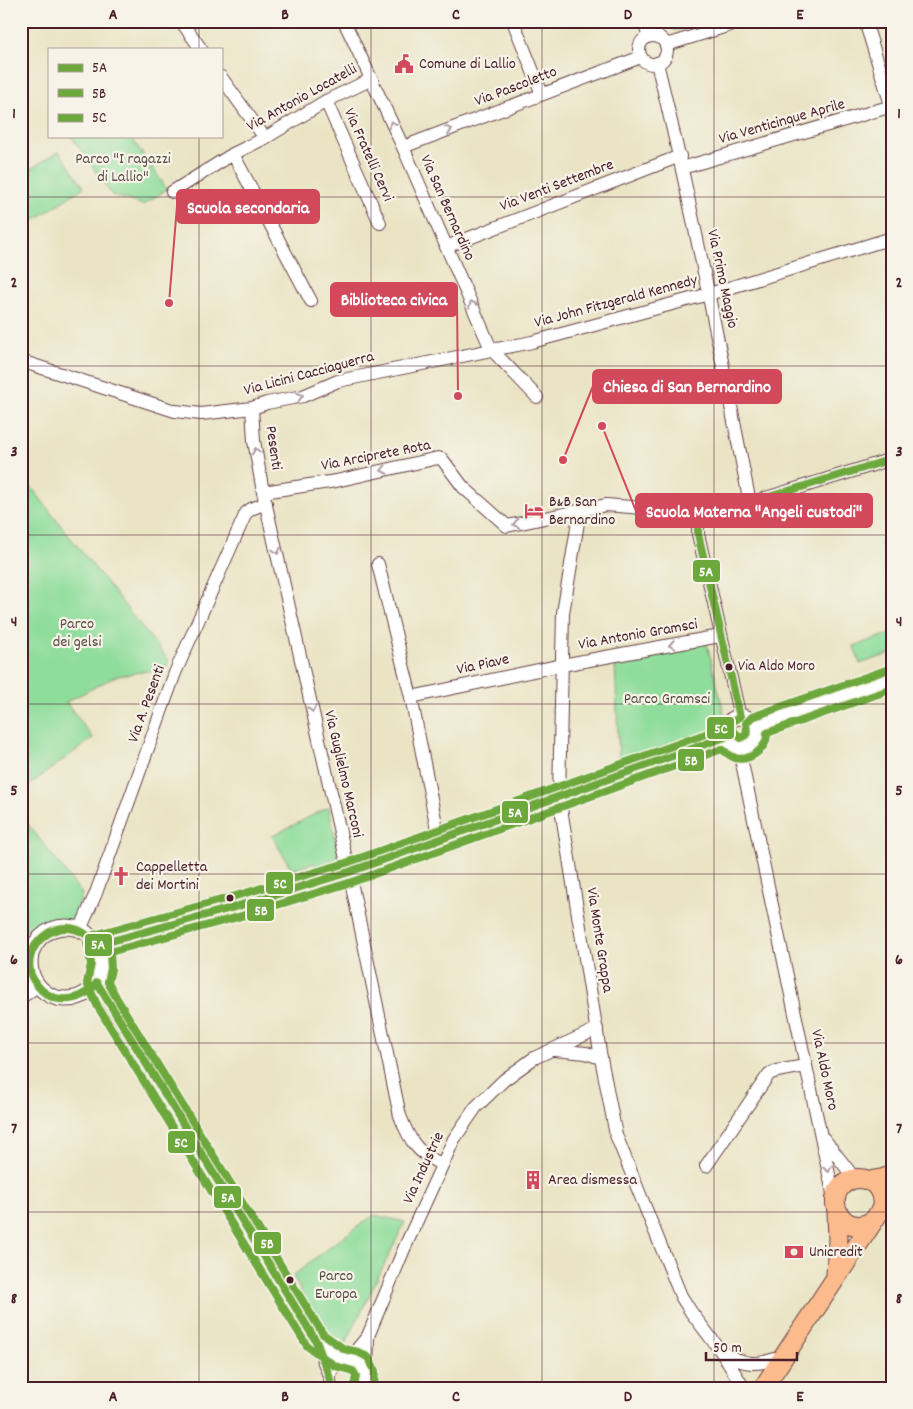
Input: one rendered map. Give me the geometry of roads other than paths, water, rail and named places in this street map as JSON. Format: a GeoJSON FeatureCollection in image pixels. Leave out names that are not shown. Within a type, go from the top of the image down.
{"type":"FeatureCollection","features":[{"type":"Feature","properties":{"kind":"main road"},"geometry":{"type":"LineString","coordinates":[[835,1277],[838,1252],[836,1195],[840,1187],[847,1182],[882,1179],[892,1175]]}},
{"type":"Feature","properties":{"kind":"main road"},"geometry":{"type":"LineString","coordinates":[[763,1388],[882,1207],[880,1191],[862,1180]]}},
{"type":"Feature","properties":{"kind":"main road"},"geometry":{"type":"LineString","coordinates":[[836,1207],[844,1221],[864,1225],[882,1207]]}},
{"type":"Feature","properties":{"kind":"street"},"geometry":{"type":"LineString","coordinates":[[182,21],[200,48]]}},
{"type":"Feature","properties":{"kind":"street","name":"Via San Bernardino"},"geometry":{"type":"LineString","coordinates":[[344,21],[403,147],[491,349],[537,397]]}},
{"type":"Feature","properties":{"kind":"street"},"geometry":{"type":"LineString","coordinates":[[513,21],[542,94]]}},
{"type":"Feature","properties":{"kind":"street"},"geometry":{"type":"LineString","coordinates":[[642,21],[649,36]]}},
{"type":"Feature","properties":{"kind":"street"},"geometry":{"type":"LineString","coordinates":[[666,44],[743,21]]}},
{"type":"Feature","properties":{"kind":"street"},"geometry":{"type":"LineString","coordinates":[[865,21],[892,107]]}},
{"type":"Feature","properties":{"kind":"street"},"geometry":{"type":"LineString","coordinates":[[649,36],[657,36],[666,44],[667,52],[665,57],[657,63],[649,63],[641,56],[639,51],[642,42],[649,36]]}},
{"type":"Feature","properties":{"kind":"street","name":"Via Pascoletto"},"geometry":{"type":"LineString","coordinates":[[403,147],[641,56]]}},
{"type":"Feature","properties":{"kind":"street","name":"Via Primo Maggio"},"geometry":{"type":"LineString","coordinates":[[657,63],[681,162],[709,294],[750,503]]}},
{"type":"Feature","properties":{"kind":"street"},"geometry":{"type":"LineString","coordinates":[[222,78],[265,138]]}},
{"type":"Feature","properties":{"kind":"street","name":"Via Antonio Locatelli"},"geometry":{"type":"LineString","coordinates":[[172,192],[233,154],[265,138],[326,101],[372,79]]}},
{"type":"Feature","properties":{"kind":"street","name":"Via Fratelli Cervi"},"geometry":{"type":"LineString","coordinates":[[326,101],[380,223]]}},
{"type":"Feature","properties":{"kind":"street","name":"Via Venticinque Aprile"},"geometry":{"type":"LineString","coordinates":[[681,162],[892,107]]}},
{"type":"Feature","properties":{"kind":"street"},"geometry":{"type":"LineString","coordinates":[[233,154],[311,301]]}},
{"type":"Feature","properties":{"kind":"street","name":"Via Venti Settembre"},"geometry":{"type":"LineString","coordinates":[[446,247],[681,162]]}},
{"type":"Feature","properties":{"kind":"street","name":"Via John Fitzgerald Kennedy"},"geometry":{"type":"LineString","coordinates":[[491,349],[532,342],[709,294],[892,238]]}},
{"type":"Feature","properties":{"kind":"street","name":"Via Licini Cacciaguerra"},"geometry":{"type":"LineString","coordinates":[[21,361],[175,411],[201,414],[252,408],[303,396],[338,381],[491,349]]}},
{"type":"Feature","properties":{"kind":"street","name":"Pesenti"},"geometry":{"type":"LineString","coordinates":[[252,408],[254,441],[265,498]]}},
{"type":"Feature","properties":{"kind":"street","name":"Via Arciprete Rota"},"geometry":{"type":"LineString","coordinates":[[265,498],[438,458],[442,460],[463,487],[507,526],[606,505],[704,512],[750,503],[892,459]]}},
{"type":"Feature","properties":{"kind":"street","name":"Via Guglielmo Marconi"},"geometry":{"type":"LineString","coordinates":[[265,498],[349,872],[400,1116],[408,1138],[425,1157],[441,1164]]}},
{"type":"Feature","properties":{"kind":"street","name":"Via A. Pesenti"},"geometry":{"type":"LineString","coordinates":[[80,930],[96,893],[175,673],[246,513],[265,498]]}},
{"type":"Feature","properties":{"kind":"street","name":"Via Monte Grappa"},"geometry":{"type":"LineString","coordinates":[[580,510],[562,613],[559,796],[601,1058],[616,1135],[681,1296],[720,1350]]}},
{"type":"Feature","properties":{"kind":"street"},"geometry":{"type":"LineString","coordinates":[[704,512],[698,523],[698,534],[740,717]]}},
{"type":"Feature","properties":{"kind":"street"},"geometry":{"type":"LineString","coordinates":[[378,564],[411,697],[439,840]]}},
{"type":"Feature","properties":{"kind":"street","name":"Via Antonio Gramsci"},"geometry":{"type":"LineString","coordinates":[[562,665],[720,636]]}},
{"type":"Feature","properties":{"kind":"street","name":"Via Piave"},"geometry":{"type":"LineString","coordinates":[[411,697],[562,665]]}},
{"type":"Feature","properties":{"kind":"street"},"geometry":{"type":"LineString","coordinates":[[756,726],[892,678]]}},
{"type":"Feature","properties":{"kind":"street"},"geometry":{"type":"LineString","coordinates":[[740,717],[749,719],[756,726],[757,737],[750,746],[739,749],[730,745],[725,737],[726,728],[731,720],[740,717]]}},
{"type":"Feature","properties":{"kind":"street"},"geometry":{"type":"LineString","coordinates":[[97,945],[235,907],[349,872],[725,737]]}},
{"type":"Feature","properties":{"kind":"street","name":"Via Aldo Moro"},"geometry":{"type":"LineString","coordinates":[[739,749],[836,1207]]}},
{"type":"Feature","properties":{"kind":"street"},"geometry":{"type":"LineString","coordinates":[[61,927],[74,928],[91,937],[97,945],[102,959],[102,971],[92,990],[81,997],[69,1000],[57,999],[45,994],[36,985],[29,965],[34,945],[42,936],[61,927]]}},
{"type":"Feature","properties":{"kind":"street"},"geometry":{"type":"LineString","coordinates":[[97,983],[316,1341],[331,1384]]}},
{"type":"Feature","properties":{"kind":"street"},"geometry":{"type":"LineString","coordinates":[[21,996],[36,985]]}},
{"type":"Feature","properties":{"kind":"street","name":"Via Industrie"},"geometry":{"type":"LineString","coordinates":[[365,1383],[368,1336],[441,1164],[454,1139],[476,1107],[504,1080],[534,1058],[597,1028]]}},
{"type":"Feature","properties":{"kind":"street","name":"Via Industrie"},"geometry":{"type":"LineString","coordinates":[[554,1050],[586,1053],[601,1058]]}},
{"type":"Feature","properties":{"kind":"street"},"geometry":{"type":"LineString","coordinates":[[706,1166],[769,1074],[805,1066]]}},
{"type":"Feature","properties":{"kind":"street","name":"Via Aldo Moro"},"geometry":{"type":"LineString","coordinates":[[820,1135],[862,1180]]}},
{"type":"Feature","properties":{"kind":"street","name":"Via Industrie"},"geometry":{"type":"LineString","coordinates":[[331,1384],[336,1364],[346,1360],[368,1336]]}},
{"type":"Feature","properties":{"kind":"street"},"geometry":{"type":"LineString","coordinates":[[316,1341],[346,1360]]}},
{"type":"Feature","properties":{"kind":"street"},"geometry":{"type":"LineString","coordinates":[[720,1350],[733,1358],[753,1364],[768,1362],[783,1356]]}},
{"type":"Feature","properties":{"kind":"street"},"geometry":{"type":"LineString","coordinates":[[720,1350],[744,1388]]}},
{"type":"Feature","properties":{"kind":"street","name":"Via Industrie"},"geometry":{"type":"LineString","coordinates":[[346,1360],[360,1364],[365,1369],[365,1383]]}},
{"type":"Feature","properties":{"kind":"place","name":"Comune di Lallio"},"geometry":{"type":"Point","coordinates":[404,64]}},
{"type":"Feature","properties":{"kind":"place","name":"Scuola secondaria"},"geometry":{"type":"Point","coordinates":[169,303]}},
{"type":"Feature","properties":{"kind":"place","name":"Biblioteca civica"},"geometry":{"type":"Point","coordinates":[458,396]}},
{"type":"Feature","properties":{"kind":"place","name":"Scuola Materna \"Angeli custodi\""},"geometry":{"type":"Point","coordinates":[602,426]}},
{"type":"Feature","properties":{"kind":"place","name":"Chiesa di San Bernardino"},"geometry":{"type":"Point","coordinates":[563,460]}},
{"type":"Feature","properties":{"kind":"place","name":"B&B San Bernardino"},"geometry":{"type":"Point","coordinates":[534,511]}},
{"type":"Feature","properties":{"kind":"place","name":"Via Aldo Moro"},"geometry":{"type":"Point","coordinates":[729,667]}},
{"type":"Feature","properties":{"kind":"place","name":"Cappelletta dei Mortini"},"geometry":{"type":"Point","coordinates":[121,876]}},
{"type":"Feature","properties":{"kind":"place","name":"Area dismessa"},"geometry":{"type":"Point","coordinates":[533,1180]}},
{"type":"Feature","properties":{"kind":"place","name":"Unicredit"},"geometry":{"type":"Point","coordinates":[794,1252]}},
{"type":"Feature","properties":{"kind":"park label","name":"Parco \"I ragazzi di Lallio\""},"geometry":{"type":"Point","coordinates":[123,168]}},
{"type":"Feature","properties":{"kind":"park label","name":"Parco dei gelsi"},"geometry":{"type":"Point","coordinates":[77,633]}},
{"type":"Feature","properties":{"kind":"park label","name":"Parco Gramsci"},"geometry":{"type":"Point","coordinates":[667,699]}},
{"type":"Feature","properties":{"kind":"park label","name":"Parco Europa"},"geometry":{"type":"Point","coordinates":[336,1285]}}]}
